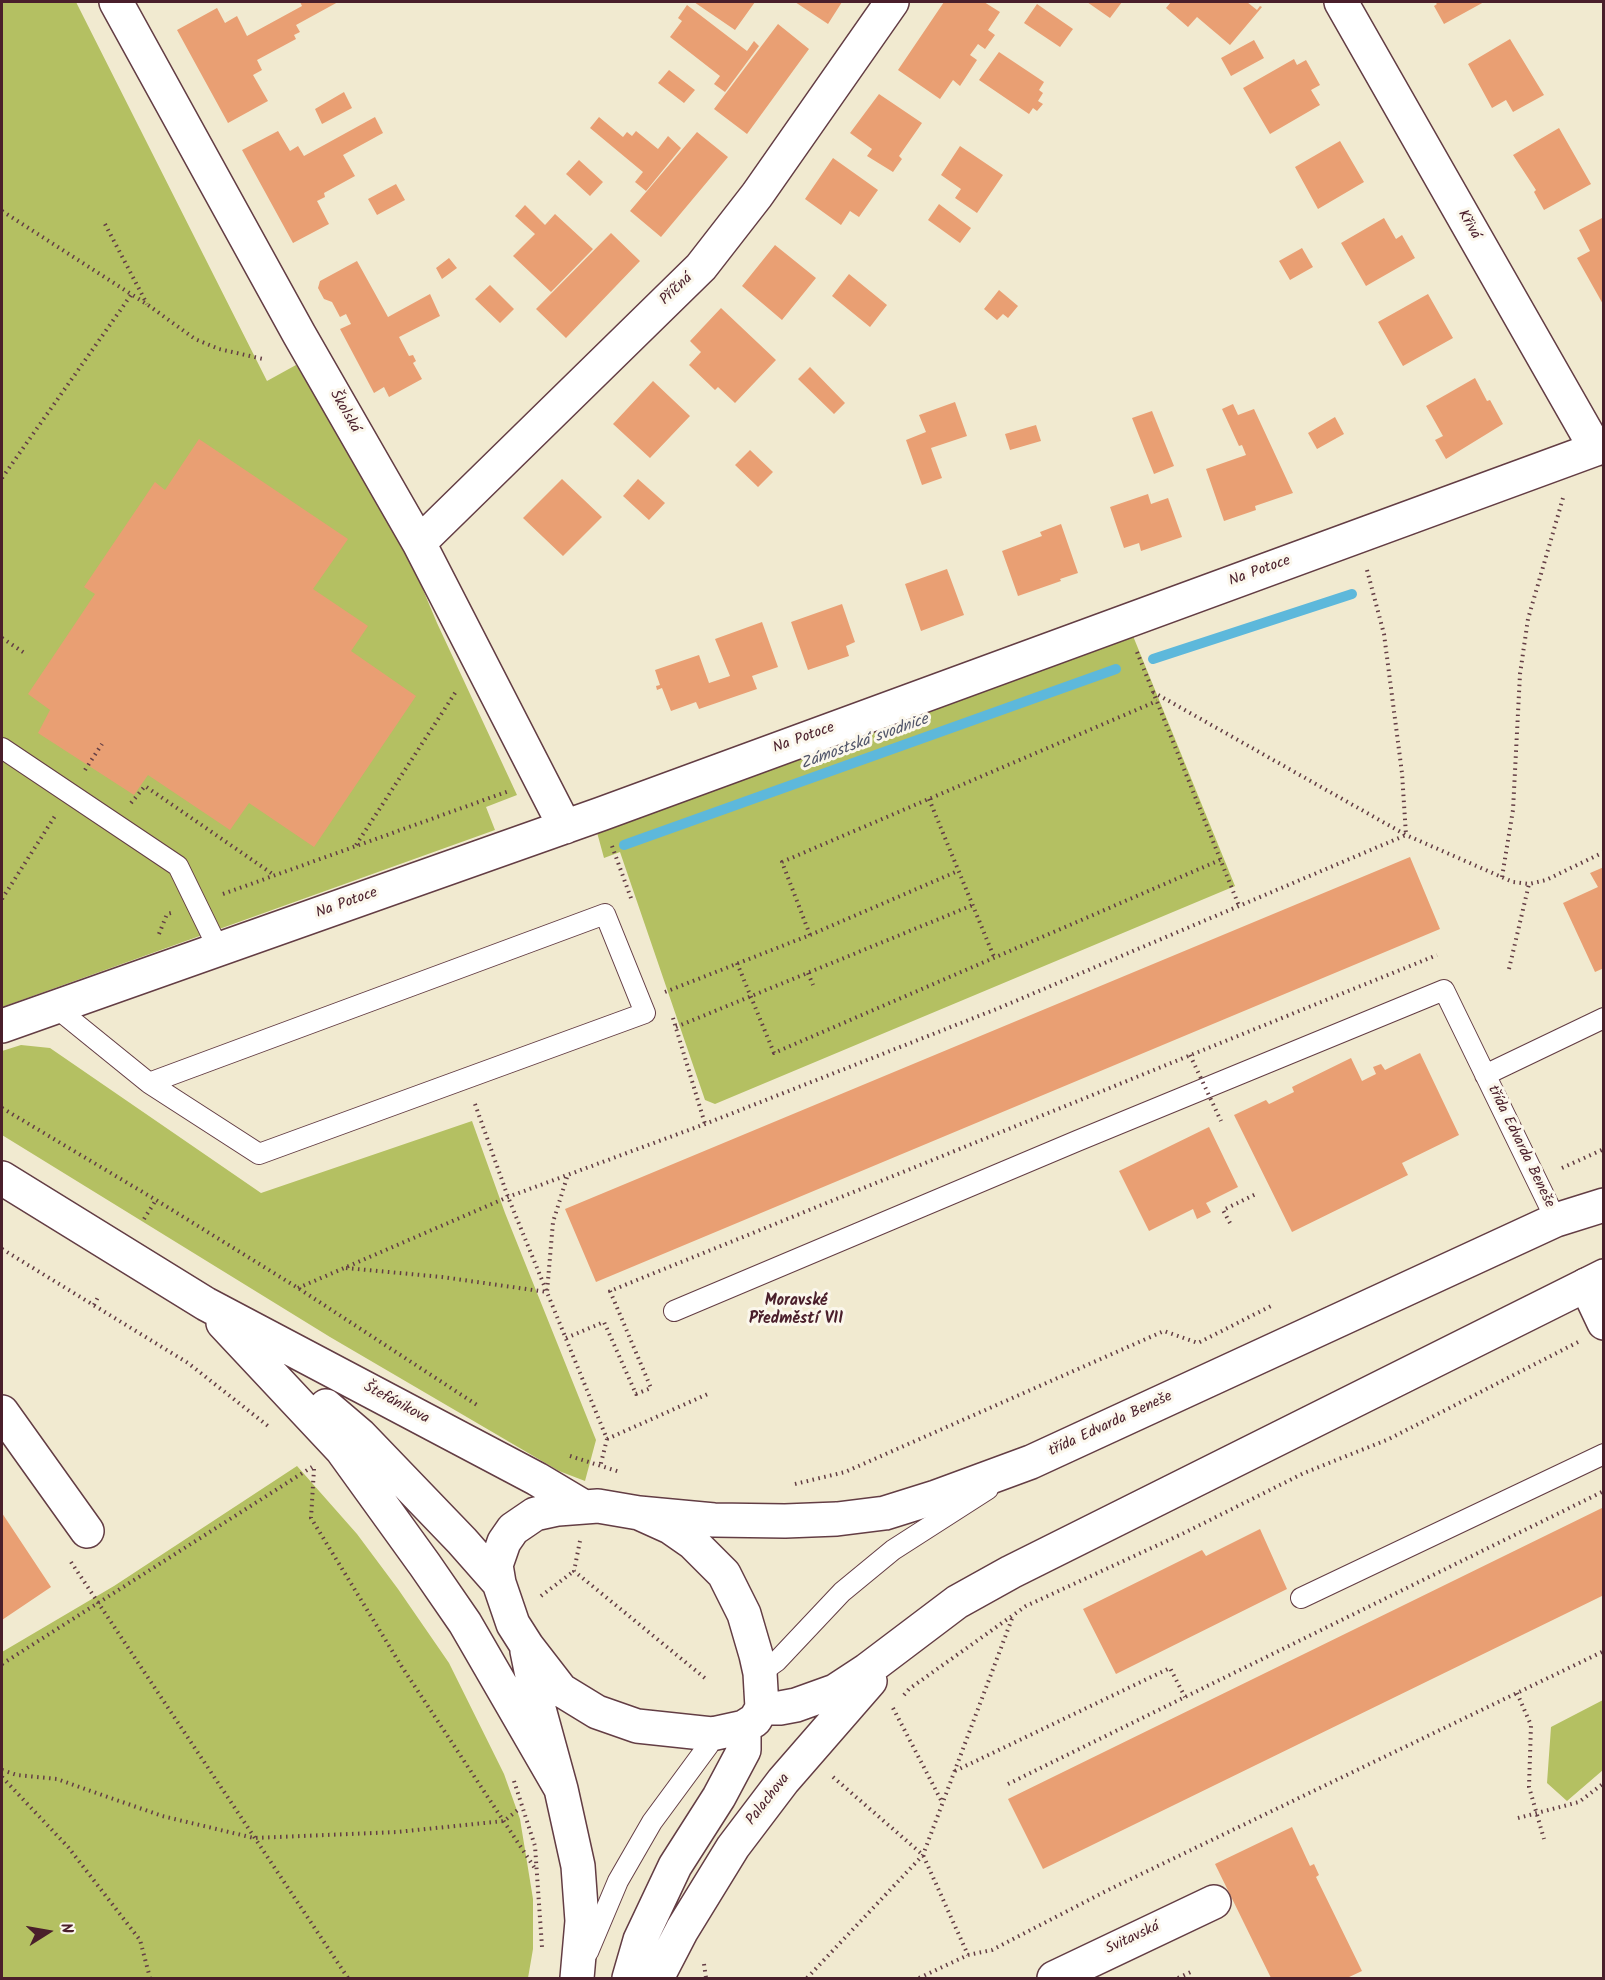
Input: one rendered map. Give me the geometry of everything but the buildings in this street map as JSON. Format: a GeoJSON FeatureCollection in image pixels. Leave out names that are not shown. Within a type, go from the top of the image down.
{"type":"FeatureCollection","features":[{"type":"Feature","properties":{"kind":"street","name":"Školská"},"geometry":{"type":"LineString","coordinates":[[116,2],[299,334],[419,543],[565,826]]}},
{"type":"Feature","properties":{"kind":"street","name":"Příčná"},"geometry":{"type":"LineString","coordinates":[[419,543],[701,267],[757,195],[892,2]]}},
{"type":"Feature","properties":{"kind":"street","name":"Křivá"},"geometry":{"type":"LineString","coordinates":[[1341,2],[1600,448]]}},
{"type":"Feature","properties":{"kind":"street","name":"Na Potoce"},"geometry":{"type":"LineString","coordinates":[[2,1026],[565,826],[1600,448]]}},
{"type":"Feature","properties":{"kind":"street","name":"Štefánikova"},"geometry":{"type":"LineString","coordinates":[[2,1178],[206,1304],[537,1479],[583,1522]]}},
{"type":"Feature","properties":{"kind":"street","name":"třída Edvarda Beneše"},"geometry":{"type":"LineString","coordinates":[[639,1513],[714,1520],[785,1521],[861,1516],[885,1512],[936,1497],[1031,1462],[1556,1220],[1604,1205]]}},
{"type":"Feature","properties":{"kind":"street"},"geometry":{"type":"LineString","coordinates":[[629,1978],[640,1940],[675,1866],[719,1797],[744,1750],[753,1718],[760,1673],[744,1614],[724,1574],[693,1543],[670,1527],[639,1513],[606,1507],[583,1522],[558,1509],[535,1514],[513,1529],[504,1542],[496,1565],[499,1583],[513,1624],[526,1646],[561,1690],[597,1712],[638,1726],[712,1734],[753,1718],[780,1708],[796,1705],[835,1691],[867,1670],[957,1602],[1011,1572],[1595,1280],[1593,1331]]}},
{"type":"Feature","properties":{"kind":"street","name":"Štefánikova"},"geometry":{"type":"LineString","coordinates":[[206,1304],[360,1435],[499,1583]]}},
{"type":"Feature","properties":{"kind":"street"},"geometry":{"type":"LineString","coordinates":[[206,1304],[342,1450],[465,1623],[561,1789]]}},
{"type":"Feature","properties":{"kind":"street"},"geometry":{"type":"LineString","coordinates":[[2,1412],[87,1531]]}},
{"type":"Feature","properties":{"kind":"street","name":"Palachova"},"geometry":{"type":"LineString","coordinates":[[657,1978],[682,1930],[733,1847],[797,1763],[906,1640]]}},
{"type":"Feature","properties":{"kind":"street"},"geometry":{"type":"LineString","coordinates":[[526,1646],[538,1705],[561,1789],[578,1866],[582,1921],[579,1978]]}},
{"type":"Feature","properties":{"kind":"street","name":"Svitavská"},"geometry":{"type":"LineString","coordinates":[[1054,1978],[1214,1902]]}},
{"type":"Feature","properties":{"kind":"lane"},"geometry":{"type":"LineString","coordinates":[[2,748],[178,866],[219,950]]}},
{"type":"Feature","properties":{"kind":"lane"},"geometry":{"type":"LineString","coordinates":[[54,1006],[149,1083],[259,1154],[645,1013],[605,914],[149,1083]]}},
{"type":"Feature","properties":{"kind":"lane","name":"třída Edvarda Beneše"},"geometry":{"type":"LineString","coordinates":[[674,1311],[1077,1141],[1444,990],[1556,1220]]}},
{"type":"Feature","properties":{"kind":"lane","name":"třída Edvarda Beneše"},"geometry":{"type":"LineString","coordinates":[[1485,1075],[1604,1018]]}},
{"type":"Feature","properties":{"kind":"lane"},"geometry":{"type":"LineString","coordinates":[[1301,1598],[1604,1454]]}},
{"type":"Feature","properties":{"kind":"lane"},"geometry":{"type":"LineString","coordinates":[[760,1673],[777,1660],[842,1592],[893,1550],[1031,1462]]}},
{"type":"Feature","properties":{"kind":"lane"},"geometry":{"type":"LineString","coordinates":[[579,1978],[618,1881],[652,1822],[708,1746],[712,1734]]}},
{"type":"Feature","properties":{"kind":"path"},"geometry":{"type":"LineString","coordinates":[[2,211],[148,305],[195,339],[219,349],[263,359]]}},
{"type":"Feature","properties":{"kind":"path"},"geometry":{"type":"LineString","coordinates":[[105,224],[148,305]]}},
{"type":"Feature","properties":{"kind":"path"},"geometry":{"type":"LineString","coordinates":[[2,478],[131,294]]}},
{"type":"Feature","properties":{"kind":"path"},"geometry":{"type":"LineString","coordinates":[[1502,878],[1513,810],[1520,674],[1528,620],[1563,496]]}},
{"type":"Feature","properties":{"kind":"path"},"geometry":{"type":"LineString","coordinates":[[1359,536],[1384,634],[1402,773],[1407,835]]}},
{"type":"Feature","properties":{"kind":"path"},"geometry":{"type":"LineString","coordinates":[[1124,621],[1239,906]]}},
{"type":"Feature","properties":{"kind":"path"},"geometry":{"type":"LineString","coordinates":[[2,638],[27,654]]}},
{"type":"Feature","properties":{"kind":"path"},"geometry":{"type":"LineString","coordinates":[[356,846],[462,682]]}},
{"type":"Feature","properties":{"kind":"path"},"geometry":{"type":"LineString","coordinates":[[1153,692],[1407,835],[1513,882],[1529,884],[1546,880],[1604,852]]}},
{"type":"Feature","properties":{"kind":"path"},"geometry":{"type":"LineString","coordinates":[[810,935],[782,862],[1157,701]]}},
{"type":"Feature","properties":{"kind":"path"},"geometry":{"type":"LineString","coordinates":[[2,899],[102,744]]}},
{"type":"Feature","properties":{"kind":"path"},"geometry":{"type":"LineString","coordinates":[[130,805],[145,786],[274,876]]}},
{"type":"Feature","properties":{"kind":"path"},"geometry":{"type":"LineString","coordinates":[[156,938],[162,930],[166,914],[511,790]]}},
{"type":"Feature","properties":{"kind":"path"},"geometry":{"type":"LineString","coordinates":[[929,799],[994,957]]}},
{"type":"Feature","properties":{"kind":"path"},"geometry":{"type":"LineString","coordinates":[[298,1288],[508,1197],[705,1124],[999,1008],[1407,835]]}},
{"type":"Feature","properties":{"kind":"path"},"geometry":{"type":"LineString","coordinates":[[737,963],[774,1053],[1220,860]]}},
{"type":"Feature","properties":{"kind":"path"},"geometry":{"type":"LineString","coordinates":[[664,993],[810,935],[958,871]]}},
{"type":"Feature","properties":{"kind":"path"},"geometry":{"type":"LineString","coordinates":[[1509,969],[1529,884]]}},
{"type":"Feature","properties":{"kind":"path"},"geometry":{"type":"LineString","coordinates":[[676,1027],[973,905]]}},
{"type":"Feature","properties":{"kind":"path"},"geometry":{"type":"LineString","coordinates":[[566,1338],[604,1322],[636,1394],[651,1388],[610,1291],[1437,955]]}},
{"type":"Feature","properties":{"kind":"path"},"geometry":{"type":"LineString","coordinates":[[808,973],[813,986]]}},
{"type":"Feature","properties":{"kind":"path"},"geometry":{"type":"LineString","coordinates":[[1190,1055],[1221,1121]]}},
{"type":"Feature","properties":{"kind":"path"},"geometry":{"type":"LineString","coordinates":[[466,1078],[508,1197],[607,1439],[599,1472]]}},
{"type":"Feature","properties":{"kind":"path"},"geometry":{"type":"LineString","coordinates":[[2,1108],[298,1288],[461,1394]]}},
{"type":"Feature","properties":{"kind":"path"},"geometry":{"type":"LineString","coordinates":[[1583,1159],[1604,1149]]}},
{"type":"Feature","properties":{"kind":"path"},"geometry":{"type":"LineString","coordinates":[[547,1292],[553,1222],[568,1174]]}},
{"type":"Feature","properties":{"kind":"path"},"geometry":{"type":"LineString","coordinates":[[1230,1223],[1223,1210],[1256,1194]]}},
{"type":"Feature","properties":{"kind":"path"},"geometry":{"type":"LineString","coordinates":[[144,1219],[156,1200]]}},
{"type":"Feature","properties":{"kind":"path"},"geometry":{"type":"LineString","coordinates":[[2,1249],[188,1363],[274,1430]]}},
{"type":"Feature","properties":{"kind":"path"},"geometry":{"type":"LineString","coordinates":[[346,1268],[442,1277],[547,1292]]}},
{"type":"Feature","properties":{"kind":"path"},"geometry":{"type":"LineString","coordinates":[[94,1305],[99,1295]]}},
{"type":"Feature","properties":{"kind":"path"},"geometry":{"type":"LineString","coordinates":[[792,1485],[845,1472],[1164,1331],[1198,1343],[1271,1306]]}},
{"type":"Feature","properties":{"kind":"path"},"geometry":{"type":"LineString","coordinates":[[884,1715],[909,1689],[1026,1606],[1184,1533],[1304,1473],[1389,1438],[1593,1331]]}},
{"type":"Feature","properties":{"kind":"path"},"geometry":{"type":"LineString","coordinates":[[607,1439],[710,1393]]}},
{"type":"Feature","properties":{"kind":"path"},"geometry":{"type":"LineString","coordinates":[[306,1459],[319,1472]]}},
{"type":"Feature","properties":{"kind":"path"},"geometry":{"type":"LineString","coordinates":[[2,1664],[314,1466]]}},
{"type":"Feature","properties":{"kind":"path"},"geometry":{"type":"LineString","coordinates":[[314,1466],[311,1518],[402,1667],[537,1871]]}},
{"type":"Feature","properties":{"kind":"path"},"geometry":{"type":"LineString","coordinates":[[1008,1784],[1604,1491]]}},
{"type":"Feature","properties":{"kind":"path"},"geometry":{"type":"LineString","coordinates":[[540,1596],[574,1571],[583,1522]]}},
{"type":"Feature","properties":{"kind":"path"},"geometry":{"type":"LineString","coordinates":[[574,1571],[706,1678]]}},
{"type":"Feature","properties":{"kind":"path"},"geometry":{"type":"LineString","coordinates":[[98,1603],[348,1978]]}},
{"type":"Feature","properties":{"kind":"path"},"geometry":{"type":"LineString","coordinates":[[807,1978],[923,1855],[1013,1616]]}},
{"type":"Feature","properties":{"kind":"path"},"geometry":{"type":"LineString","coordinates":[[919,1978],[968,1955],[992,1950],[1106,1891],[1604,1651]]}},
{"type":"Feature","properties":{"kind":"path"},"geometry":{"type":"LineString","coordinates":[[954,1772],[1170,1668],[1185,1697]]}},
{"type":"Feature","properties":{"kind":"path"},"geometry":{"type":"LineString","coordinates":[[1517,1693],[1531,1725],[1529,1786],[1544,1839]]}},
{"type":"Feature","properties":{"kind":"path"},"geometry":{"type":"LineString","coordinates":[[893,1707],[943,1803]]}},
{"type":"Feature","properties":{"kind":"path"},"geometry":{"type":"LineString","coordinates":[[2,1770],[17,1775],[57,1779],[162,1816],[254,1838],[397,1832],[504,1821],[519,1809]]}},
{"type":"Feature","properties":{"kind":"path"},"geometry":{"type":"LineString","coordinates":[[825,1770],[923,1855],[968,1955]]}},
{"type":"Feature","properties":{"kind":"path"},"geometry":{"type":"LineString","coordinates":[[2,1778],[68,1847],[140,1940],[150,1978]]}},
{"type":"Feature","properties":{"kind":"path"},"geometry":{"type":"LineString","coordinates":[[1518,1818],[1580,1802],[1604,1783]]}},
{"type":"Feature","properties":{"kind":"path"},"geometry":{"type":"LineString","coordinates":[[519,1796],[535,1846],[543,1955]]}},
{"type":"Feature","properties":{"kind":"path"},"geometry":{"type":"LineString","coordinates":[[1178,1978],[1193,1971]]}},
{"type":"Feature","properties":{"kind":"green space"},"geometry":{"type":"Polygon","coordinates":[[[2,2],[76,2],[267,381],[296,365],[395,523],[437,623],[517,795],[486,807],[495,830],[2,1007],[2,2]]]}},
{"type":"Feature","properties":{"kind":"green space"},"geometry":{"type":"Polygon","coordinates":[[[1133,636],[1235,886],[715,1104],[705,1100],[620,852],[604,858],[595,825],[1133,636]]]}},
{"type":"Feature","properties":{"kind":"green space"},"geometry":{"type":"Polygon","coordinates":[[[21,1045],[50,1048],[261,1193],[472,1121],[505,1213],[596,1440],[585,1481],[559,1471],[330,1337],[2,1135],[2,1051],[21,1045]]]}},
{"type":"Feature","properties":{"kind":"green space"},"geometry":{"type":"Polygon","coordinates":[[[297,1466],[357,1534],[449,1663],[504,1774],[520,1819],[533,1899],[533,1949],[528,1978],[2,1978],[2,1652],[114,1586],[297,1466]]]}},
{"type":"Feature","properties":{"kind":"green space"},"geometry":{"type":"Polygon","coordinates":[[[1603,1700],[1603,1770],[1567,1801],[1547,1783],[1551,1727],[1603,1700]]]}},
{"type":"Feature","properties":{"kind":"waterway","name":"Zámostská svodnice"},"geometry":{"type":"LineString","coordinates":[[1153,659],[1352,594]]}},
{"type":"Feature","properties":{"kind":"waterway","name":"Zámostská svodnice"},"geometry":{"type":"LineString","coordinates":[[624,845],[1116,669]]}},
{"type":"Feature","properties":{"kind":"district","name":"Moravské Předměstí VII"},"geometry":{"type":"Point","coordinates":[796,1311]}}]}
